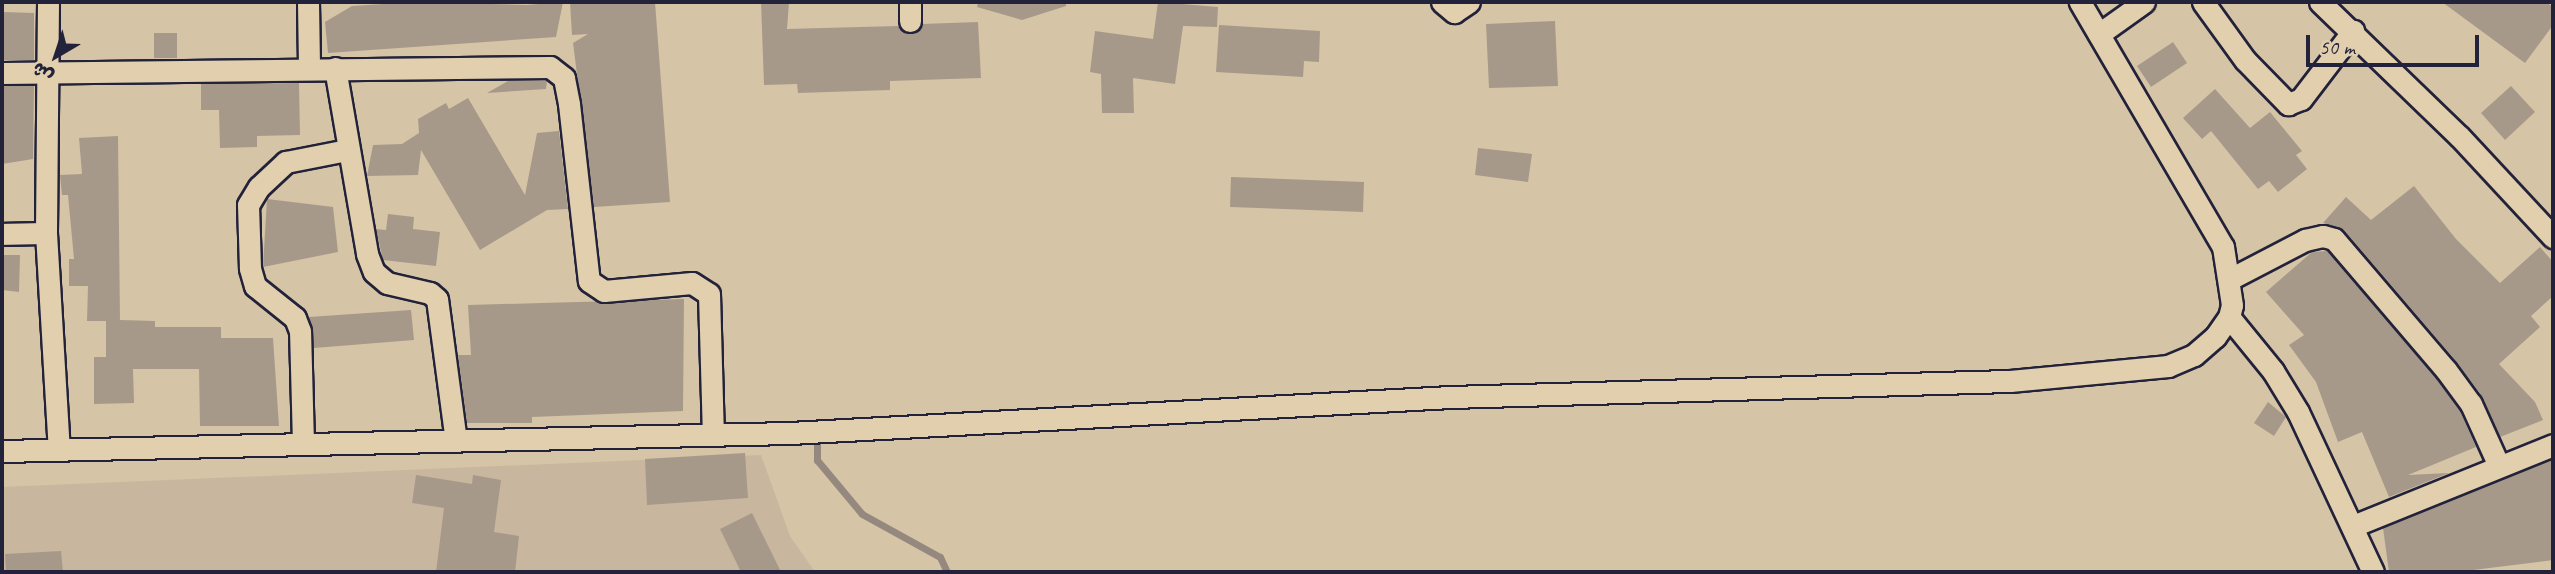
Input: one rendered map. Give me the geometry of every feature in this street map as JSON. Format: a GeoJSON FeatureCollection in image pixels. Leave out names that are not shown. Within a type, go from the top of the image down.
{"type":"FeatureCollection","features":[{"type":"Feature","properties":{"kind":"street"},"geometry":{"type":"LineString","coordinates":[[48,2],[50,74],[46,233],[59,450]]}},
{"type":"Feature","properties":{"kind":"street"},"geometry":{"type":"LineString","coordinates":[[308,2],[309,68]]}},
{"type":"Feature","properties":{"kind":"street"},"geometry":{"type":"LineString","coordinates":[[1442,2],[1454,12],[1469,2]]}},
{"type":"Feature","properties":{"kind":"street"},"geometry":{"type":"LineString","coordinates":[[2,451],[713,435],[1450,397],[2011,381],[2168,366],[2194,355],[2215,337],[2229,317],[2230,279],[2223,247],[2080,2]]}},
{"type":"Feature","properties":{"kind":"street"},"geometry":{"type":"LineString","coordinates":[[2099,34],[2144,2]]}},
{"type":"Feature","properties":{"kind":"street"},"geometry":{"type":"LineString","coordinates":[[2203,2],[2245,60],[2288,104],[2301,99],[2353,31]]}},
{"type":"Feature","properties":{"kind":"street"},"geometry":{"type":"LineString","coordinates":[[2320,2],[2353,31],[2553,237]]}},
{"type":"Feature","properties":{"kind":"street"},"geometry":{"type":"LineString","coordinates":[[2,73],[542,65],[557,70],[564,78],[569,104],[589,281],[604,291],[692,283],[704,287],[711,309],[713,435]]}},
{"type":"Feature","properties":{"kind":"street"},"geometry":{"type":"LineString","coordinates":[[335,68],[347,150],[374,272],[387,283],[430,293],[440,306],[456,440]]}},
{"type":"Feature","properties":{"kind":"street"},"geometry":{"type":"LineString","coordinates":[[303,444],[300,331],[295,318],[255,286],[250,268],[248,205],[259,187],[286,162],[347,150]]}},
{"type":"Feature","properties":{"kind":"street"},"geometry":{"type":"LineString","coordinates":[[2,234],[46,233]]}},
{"type":"Feature","properties":{"kind":"street"},"geometry":{"type":"LineString","coordinates":[[2230,279],[2315,236],[2334,239],[2446,370],[2471,404],[2498,466]]}},
{"type":"Feature","properties":{"kind":"street"},"geometry":{"type":"LineString","coordinates":[[2229,317],[2273,371],[2298,412],[2373,572]]}},
{"type":"Feature","properties":{"kind":"street"},"geometry":{"type":"LineString","coordinates":[[2353,526],[2553,445]]}},
{"type":"Feature","properties":{"kind":"shaded area"},"geometry":{"type":"Polygon","coordinates":[[[761,455],[790,536],[815,572],[2,572],[2,487],[761,455]]]}},
{"type":"Feature","properties":{"kind":"building"},"geometry":{"type":"Polygon","coordinates":[[[416,2],[527,5],[563,2],[556,37],[328,53],[325,22],[352,6],[416,2]]]}},
{"type":"Feature","properties":{"kind":"building"},"geometry":{"type":"Polygon","coordinates":[[[570,2],[655,2],[670,202],[594,207],[573,43],[588,34],[572,35],[570,2]]]}},
{"type":"Feature","properties":{"kind":"building"},"geometry":{"type":"Polygon","coordinates":[[[761,2],[789,2],[787,29],[898,26],[911,34],[922,24],[978,22],[981,78],[890,81],[890,90],[798,93],[797,84],[764,85],[761,2]]]}},
{"type":"Feature","properties":{"kind":"building"},"geometry":{"type":"Polygon","coordinates":[[[978,2],[1066,2],[1066,6],[1022,20],[977,7],[978,2]]]}},
{"type":"Feature","properties":{"kind":"building"},"geometry":{"type":"Polygon","coordinates":[[[1158,2],[1218,7],[1217,27],[1183,26],[1175,84],[1133,78],[1134,113],[1102,113],[1101,74],[1090,72],[1095,31],[1153,39],[1158,2]]]}},
{"type":"Feature","properties":{"kind":"building"},"geometry":{"type":"Polygon","coordinates":[[[2442,2],[2546,2],[2553,7],[2553,25],[2525,63],[2442,2]]]}},
{"type":"Feature","properties":{"kind":"building"},"geometry":{"type":"Polygon","coordinates":[[[2,12],[34,13],[34,60],[2,60],[2,12]]]}},
{"type":"Feature","properties":{"kind":"building"},"geometry":{"type":"Polygon","coordinates":[[[1555,21],[1558,86],[1489,88],[1486,24],[1555,21]]]}},
{"type":"Feature","properties":{"kind":"building"},"geometry":{"type":"Polygon","coordinates":[[[1219,25],[1320,31],[1319,62],[1304,61],[1303,77],[1216,72],[1219,25]]]}},
{"type":"Feature","properties":{"kind":"building"},"geometry":{"type":"Polygon","coordinates":[[[154,33],[177,33],[177,58],[154,58],[154,33]]]}},
{"type":"Feature","properties":{"kind":"building"},"geometry":{"type":"Polygon","coordinates":[[[2173,42],[2187,63],[2151,87],[2137,66],[2173,42]]]}},
{"type":"Feature","properties":{"kind":"building"},"geometry":{"type":"Polygon","coordinates":[[[508,81],[547,81],[546,89],[487,93],[508,81]]]}},
{"type":"Feature","properties":{"kind":"building"},"geometry":{"type":"Polygon","coordinates":[[[299,83],[300,135],[257,136],[257,147],[220,148],[219,110],[201,110],[201,84],[299,83]]]}},
{"type":"Feature","properties":{"kind":"building"},"geometry":{"type":"Polygon","coordinates":[[[2,86],[34,86],[33,159],[2,164],[2,86]]]}},
{"type":"Feature","properties":{"kind":"building"},"geometry":{"type":"Polygon","coordinates":[[[2511,86],[2535,112],[2505,140],[2481,113],[2511,86]]]}},
{"type":"Feature","properties":{"kind":"building"},"geometry":{"type":"Polygon","coordinates":[[[2215,89],[2250,128],[2270,112],[2302,151],[2296,155],[2307,169],[2278,192],[2269,181],[2258,189],[2211,131],[2202,139],[2183,118],[2215,89]]]}},
{"type":"Feature","properties":{"kind":"building"},"geometry":{"type":"Polygon","coordinates":[[[468,98],[525,195],[537,133],[559,131],[568,209],[547,210],[480,250],[421,150],[418,175],[367,176],[373,145],[402,144],[419,133],[418,119],[446,103],[449,109],[468,98]]]}},
{"type":"Feature","properties":{"kind":"building"},"geometry":{"type":"Polygon","coordinates":[[[118,136],[120,320],[155,321],[155,327],[221,327],[221,338],[273,338],[279,426],[200,426],[199,369],[133,369],[134,403],[94,404],[94,357],[106,357],[106,321],[87,321],[88,286],[69,286],[69,259],[74,259],[68,195],[62,195],[60,175],[82,174],[79,138],[118,136]]]}},
{"type":"Feature","properties":{"kind":"building"},"geometry":{"type":"Polygon","coordinates":[[[1478,148],[1532,154],[1528,182],[1475,175],[1478,148]]]}},
{"type":"Feature","properties":{"kind":"building"},"geometry":{"type":"Polygon","coordinates":[[[1231,177],[1364,182],[1363,212],[1230,207],[1231,177]]]}},
{"type":"Feature","properties":{"kind":"building"},"geometry":{"type":"Polygon","coordinates":[[[2414,186],[2456,239],[2500,283],[2540,247],[2553,262],[2553,296],[2531,316],[2540,327],[2499,364],[2535,402],[2543,420],[2500,437],[2482,396],[2456,361],[2344,230],[2323,223],[2346,197],[2371,220],[2414,186]]]}},
{"type":"Feature","properties":{"kind":"building"},"geometry":{"type":"Polygon","coordinates":[[[267,199],[333,207],[338,252],[263,267],[267,199]]]}},
{"type":"Feature","properties":{"kind":"building"},"geometry":{"type":"Polygon","coordinates":[[[388,214],[414,217],[413,229],[440,232],[436,266],[383,260],[376,229],[386,230],[388,214]]]}},
{"type":"Feature","properties":{"kind":"building"},"geometry":{"type":"Polygon","coordinates":[[[2327,251],[2436,378],[2460,411],[2476,447],[2408,475],[2449,473],[2389,497],[2362,432],[2338,442],[2316,382],[2289,345],[2304,335],[2266,292],[2312,252],[2327,251]]]}},
{"type":"Feature","properties":{"kind":"building"},"geometry":{"type":"Polygon","coordinates":[[[2,255],[20,255],[19,292],[2,290],[2,255]]]}},
{"type":"Feature","properties":{"kind":"building"},"geometry":{"type":"Polygon","coordinates":[[[684,299],[683,411],[532,417],[532,423],[467,423],[458,355],[471,355],[468,305],[684,299]]]}},
{"type":"Feature","properties":{"kind":"building"},"geometry":{"type":"Polygon","coordinates":[[[411,310],[414,340],[314,348],[309,317],[411,310]]]}},
{"type":"Feature","properties":{"kind":"building"},"geometry":{"type":"Polygon","coordinates":[[[2268,402],[2286,417],[2274,436],[2254,423],[2268,402]]]}},
{"type":"Feature","properties":{"kind":"building"},"geometry":{"type":"Polygon","coordinates":[[[745,453],[748,498],[647,505],[645,459],[745,453]]]}},
{"type":"Feature","properties":{"kind":"building"},"geometry":{"type":"Polygon","coordinates":[[[2553,459],[2553,560],[2457,572],[2389,572],[2383,528],[2553,459]]]}},
{"type":"Feature","properties":{"kind":"building"},"geometry":{"type":"Polygon","coordinates":[[[416,475],[472,484],[473,475],[501,480],[494,532],[519,536],[515,572],[436,572],[444,508],[412,503],[416,475]]]}},
{"type":"Feature","properties":{"kind":"building"},"geometry":{"type":"Polygon","coordinates":[[[752,513],[781,572],[741,572],[720,529],[752,513]]]}},
{"type":"Feature","properties":{"kind":"building"},"geometry":{"type":"Polygon","coordinates":[[[61,551],[63,572],[6,572],[5,554],[61,551]]]}},
{"type":"Feature","properties":{"kind":"waterway"},"geometry":{"type":"LineString","coordinates":[[817,443],[817,460],[862,514],[940,557],[947,572]]}}]}
